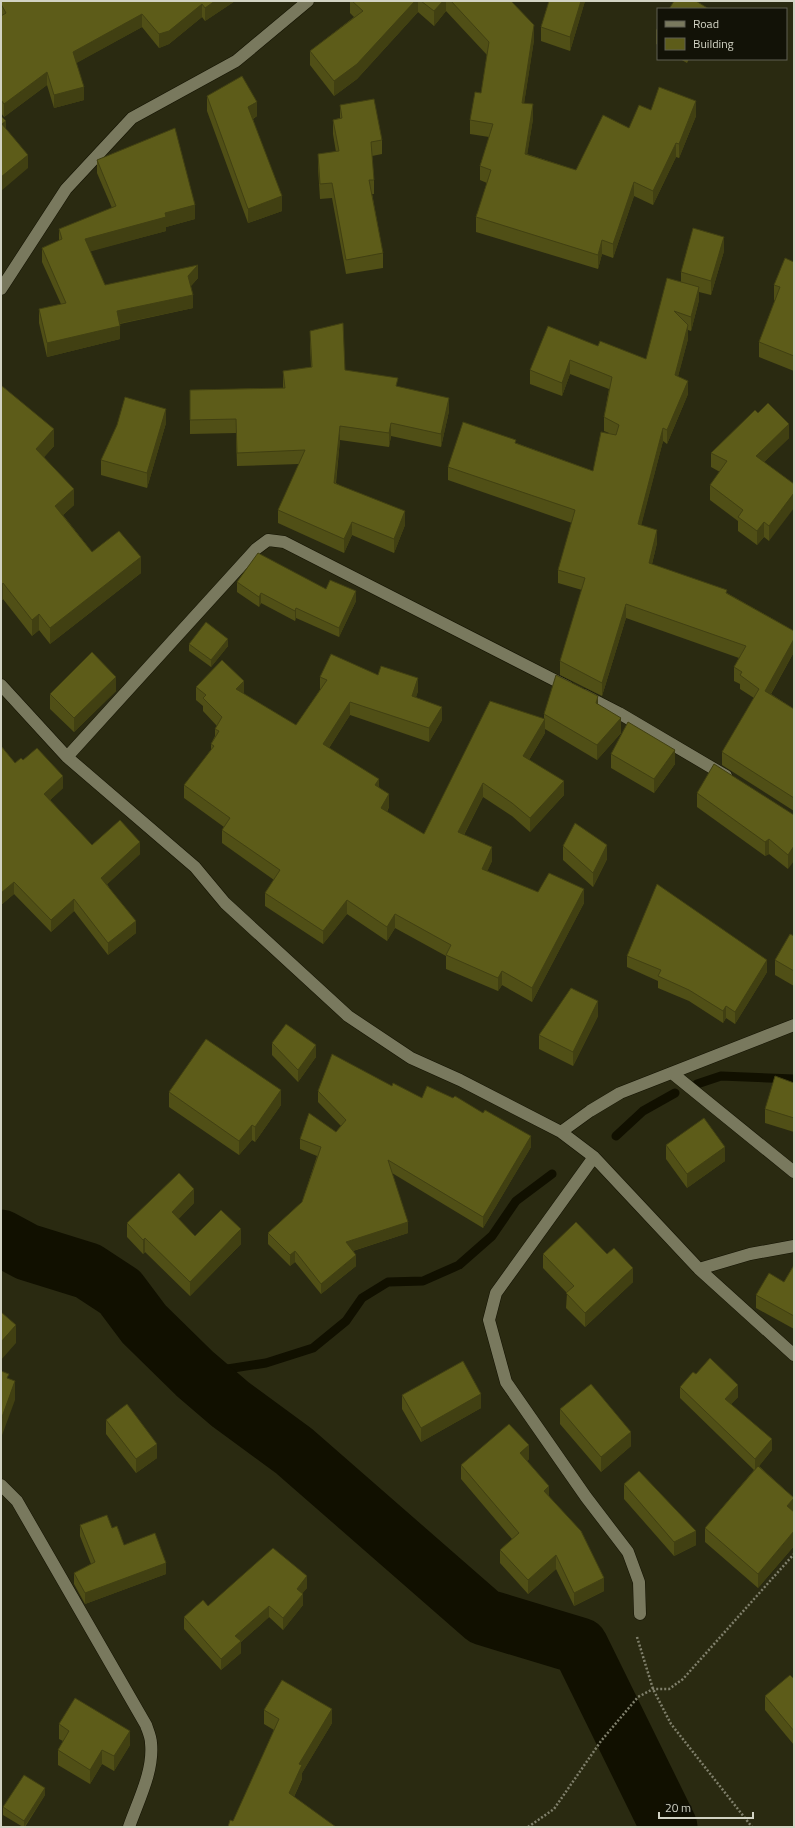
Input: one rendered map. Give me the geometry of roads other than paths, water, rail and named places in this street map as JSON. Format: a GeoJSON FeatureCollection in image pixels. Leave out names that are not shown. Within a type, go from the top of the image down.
{"type":"FeatureCollection","features":[{"type":"Feature","properties":{"kind":"street"},"geometry":{"type":"LineString","coordinates":[[1,289],[66,190],[132,118],[236,61],[308,1]]}},
{"type":"Feature","properties":{"kind":"street"},"geometry":{"type":"LineString","coordinates":[[67,757],[256,549],[268,540],[284,542],[619,713],[734,781]]}},
{"type":"Feature","properties":{"kind":"street"},"geometry":{"type":"LineString","coordinates":[[1,685],[67,757],[195,867],[225,903],[348,1016],[410,1058],[460,1080],[561,1132],[594,1157],[699,1269],[794,1355]]}},
{"type":"Feature","properties":{"kind":"street"},"geometry":{"type":"LineString","coordinates":[[561,1132],[590,1111],[620,1093],[794,1025]]}},
{"type":"Feature","properties":{"kind":"street"},"geometry":{"type":"LineString","coordinates":[[672,1073],[794,1172]]}},
{"type":"Feature","properties":{"kind":"street"},"geometry":{"type":"LineString","coordinates":[[594,1157],[496,1293],[489,1320],[506,1382],[586,1497],[628,1552],[639,1582],[640,1614]]}},
{"type":"Feature","properties":{"kind":"street"},"geometry":{"type":"LineString","coordinates":[[699,1269],[750,1254],[794,1246]]}},
{"type":"Feature","properties":{"kind":"street"},"geometry":{"type":"LineString","coordinates":[[1,1486],[17,1501],[146,1725],[151,1743],[150,1762],[146,1780],[129,1827]]}},
{"type":"Feature","properties":{"kind":"waterway"},"geometry":{"type":"LineString","coordinates":[[697,1084],[721,1076],[794,1079]]}},
{"type":"Feature","properties":{"kind":"waterway"},"geometry":{"type":"LineString","coordinates":[[616,1136],[643,1111],[675,1093]]}},
{"type":"Feature","properties":{"kind":"waterway"},"geometry":{"type":"LineString","coordinates":[[195,1374],[266,1363],[313,1348],[346,1321],[362,1298],[388,1282],[423,1281],[459,1265],[492,1236],[516,1201],[552,1174]]}},
{"type":"Feature","properties":{"kind":"waterway"},"geometry":{"type":"LineString","coordinates":[[1,1238],[27,1252],[88,1271],[120,1292],[144,1324],[195,1374],[230,1404],[294,1451],[484,1617],[580,1646],[669,1827]]}}]}
